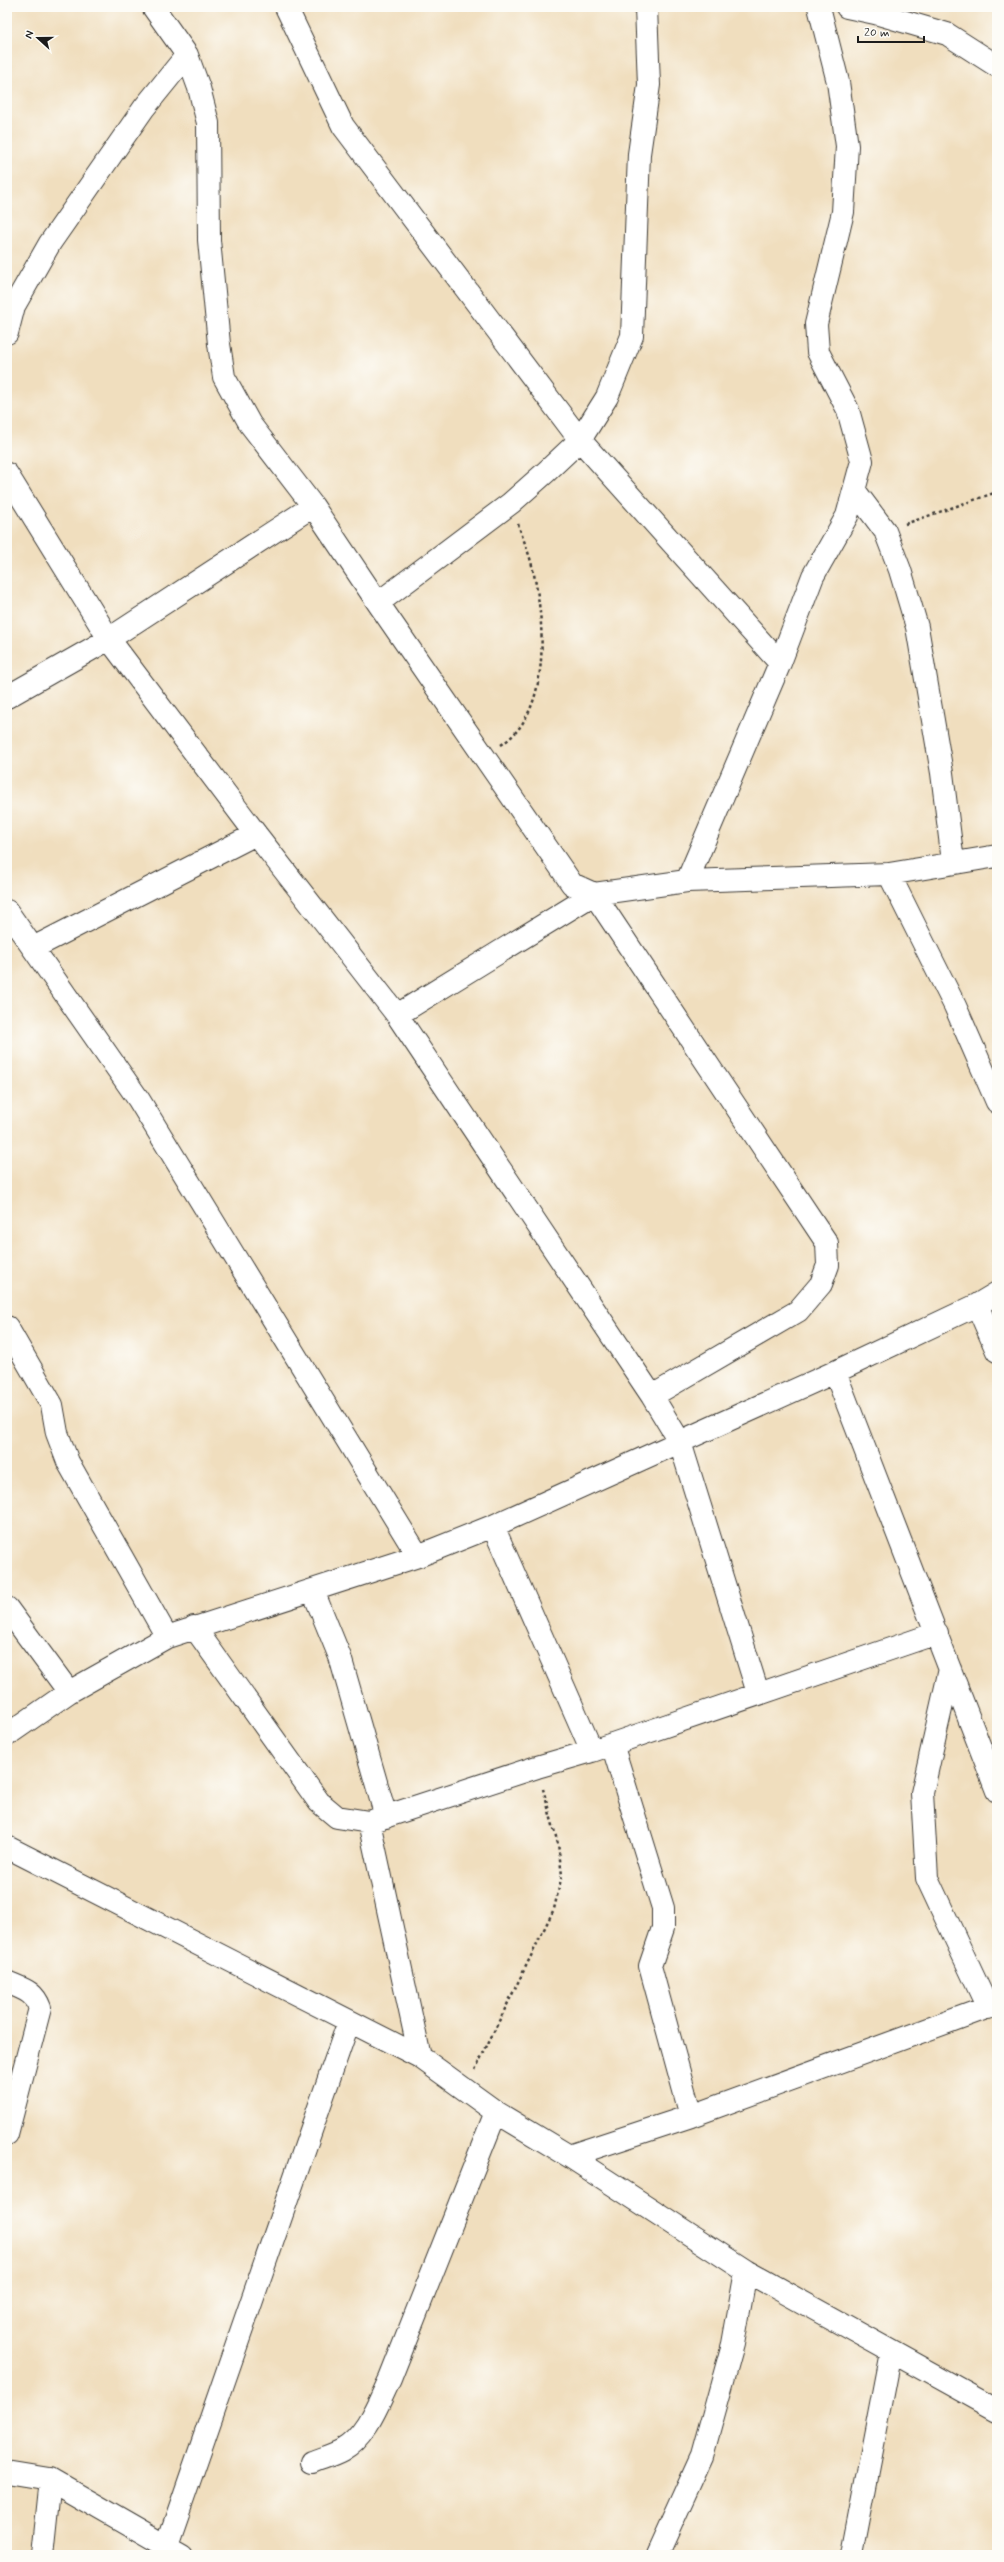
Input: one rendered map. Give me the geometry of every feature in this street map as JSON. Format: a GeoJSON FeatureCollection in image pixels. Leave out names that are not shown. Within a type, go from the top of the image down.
{"type":"FeatureCollection","features":[{"type":"Feature","properties":{"kind":"street"},"geometry":{"type":"LineString","coordinates":[[153,7],[187,54],[199,88],[208,123],[209,240],[218,344],[224,377],[250,424],[313,506],[378,603],[572,884],[594,894],[827,1243],[828,1265],[821,1284],[798,1311],[652,1396]]}},
{"type":"Feature","properties":{"kind":"street"},"geometry":{"type":"LineString","coordinates":[[286,7],[343,126],[580,440],[780,663]]}},
{"type":"Feature","properties":{"kind":"street"},"geometry":{"type":"LineString","coordinates":[[378,603],[511,503],[580,440],[607,397],[632,336],[639,154],[649,85],[646,7]]}},
{"type":"Feature","properties":{"kind":"street"},"geometry":{"type":"LineString","coordinates":[[687,881],[780,663],[813,576],[847,516],[862,461],[848,410],[818,352],[816,324],[843,212],[847,146],[838,82],[819,7]]}},
{"type":"Feature","properties":{"kind":"street"},"geometry":{"type":"LineString","coordinates":[[847,7],[875,13],[947,34],[997,66]]}},
{"type":"Feature","properties":{"kind":"street"},"geometry":{"type":"LineString","coordinates":[[7,333],[14,306],[50,243],[144,108],[187,54]]}},
{"type":"Feature","properties":{"kind":"street"},"geometry":{"type":"LineString","coordinates":[[7,474],[109,640],[256,834],[397,1015],[652,1396],[680,1442],[758,1693]]}},
{"type":"Feature","properties":{"kind":"street"},"geometry":{"type":"LineString","coordinates":[[855,491],[885,531],[900,570],[917,627],[942,773],[954,862]]}},
{"type":"Feature","properties":{"kind":"street"},"geometry":{"type":"LineString","coordinates":[[7,697],[109,640],[313,506]]}},
{"type":"Feature","properties":{"kind":"street"},"geometry":{"type":"LineString","coordinates":[[33,948],[256,834]]}},
{"type":"Feature","properties":{"kind":"street"},"geometry":{"type":"LineString","coordinates":[[397,1015],[594,894],[687,881],[889,874],[997,856]]}},
{"type":"Feature","properties":{"kind":"street"},"geometry":{"type":"LineString","coordinates":[[889,874],[955,1006],[992,1074],[997,1102]]}},
{"type":"Feature","properties":{"kind":"street"},"geometry":{"type":"LineString","coordinates":[[7,911],[139,1100],[418,1556]]}},
{"type":"Feature","properties":{"kind":"street"},"geometry":{"type":"LineString","coordinates":[[7,1735],[69,1692],[167,1637],[418,1556],[492,1526],[835,1372],[977,1305],[997,1293]]}},
{"type":"Feature","properties":{"kind":"street"},"geometry":{"type":"LineString","coordinates":[[977,1305],[997,1351]]}},
{"type":"Feature","properties":{"kind":"street"},"geometry":{"type":"LineString","coordinates":[[7,1327],[52,1405],[57,1433],[68,1462],[167,1637]]}},
{"type":"Feature","properties":{"kind":"street"},"geometry":{"type":"LineString","coordinates":[[835,1372],[997,1791]]}},
{"type":"Feature","properties":{"kind":"street"},"geometry":{"type":"LineString","coordinates":[[492,1526],[602,1747],[663,1908],[663,1928],[650,1966],[691,2116]]}},
{"type":"Feature","properties":{"kind":"street"},"geometry":{"type":"LineString","coordinates":[[313,1591],[340,1658],[377,1819],[420,2057]]}},
{"type":"Feature","properties":{"kind":"street"},"geometry":{"type":"LineString","coordinates":[[7,1608],[69,1692]]}},
{"type":"Feature","properties":{"kind":"street"},"geometry":{"type":"LineString","coordinates":[[194,1628],[319,1802],[337,1817],[377,1819],[536,1766],[602,1747],[758,1693],[937,1634]]}},
{"type":"Feature","properties":{"kind":"street"},"geometry":{"type":"LineString","coordinates":[[569,2156],[691,2116],[992,2006],[927,1878],[922,1793],[950,1669]]}},
{"type":"Feature","properties":{"kind":"street"},"geometry":{"type":"LineString","coordinates":[[7,1848],[420,2057],[496,2112],[569,2156],[746,2271],[997,2410]]}},
{"type":"Feature","properties":{"kind":"street"},"geometry":{"type":"LineString","coordinates":[[7,1982],[31,1992],[36,1997],[40,2008],[7,2134]]}},
{"type":"Feature","properties":{"kind":"street"},"geometry":{"type":"LineString","coordinates":[[7,2472],[50,2479],[175,2550],[349,2021]]}},
{"type":"Feature","properties":{"kind":"street"},"geometry":{"type":"LineString","coordinates":[[312,2462],[342,2450],[362,2432],[373,2415],[390,2379],[496,2112]]}},
{"type":"Feature","properties":{"kind":"street"},"geometry":{"type":"LineString","coordinates":[[657,2555],[702,2456],[733,2344],[746,2271]]}},
{"type":"Feature","properties":{"kind":"street"},"geometry":{"type":"LineString","coordinates":[[852,2555],[891,2352]]}},
{"type":"Feature","properties":{"kind":"street"},"geometry":{"type":"LineString","coordinates":[[42,2555],[50,2479]]}},
{"type":"Feature","properties":{"kind":"path"},"geometry":{"type":"LineString","coordinates":[[885,531],[997,492]]}},
{"type":"Feature","properties":{"kind":"path"},"geometry":{"type":"LineString","coordinates":[[484,756],[513,738],[526,719],[536,692],[543,632],[533,569],[511,503]]}},
{"type":"Feature","properties":{"kind":"path"},"geometry":{"type":"LineString","coordinates":[[465,2090],[554,1909],[562,1875],[558,1844],[536,1766]]}}]}
